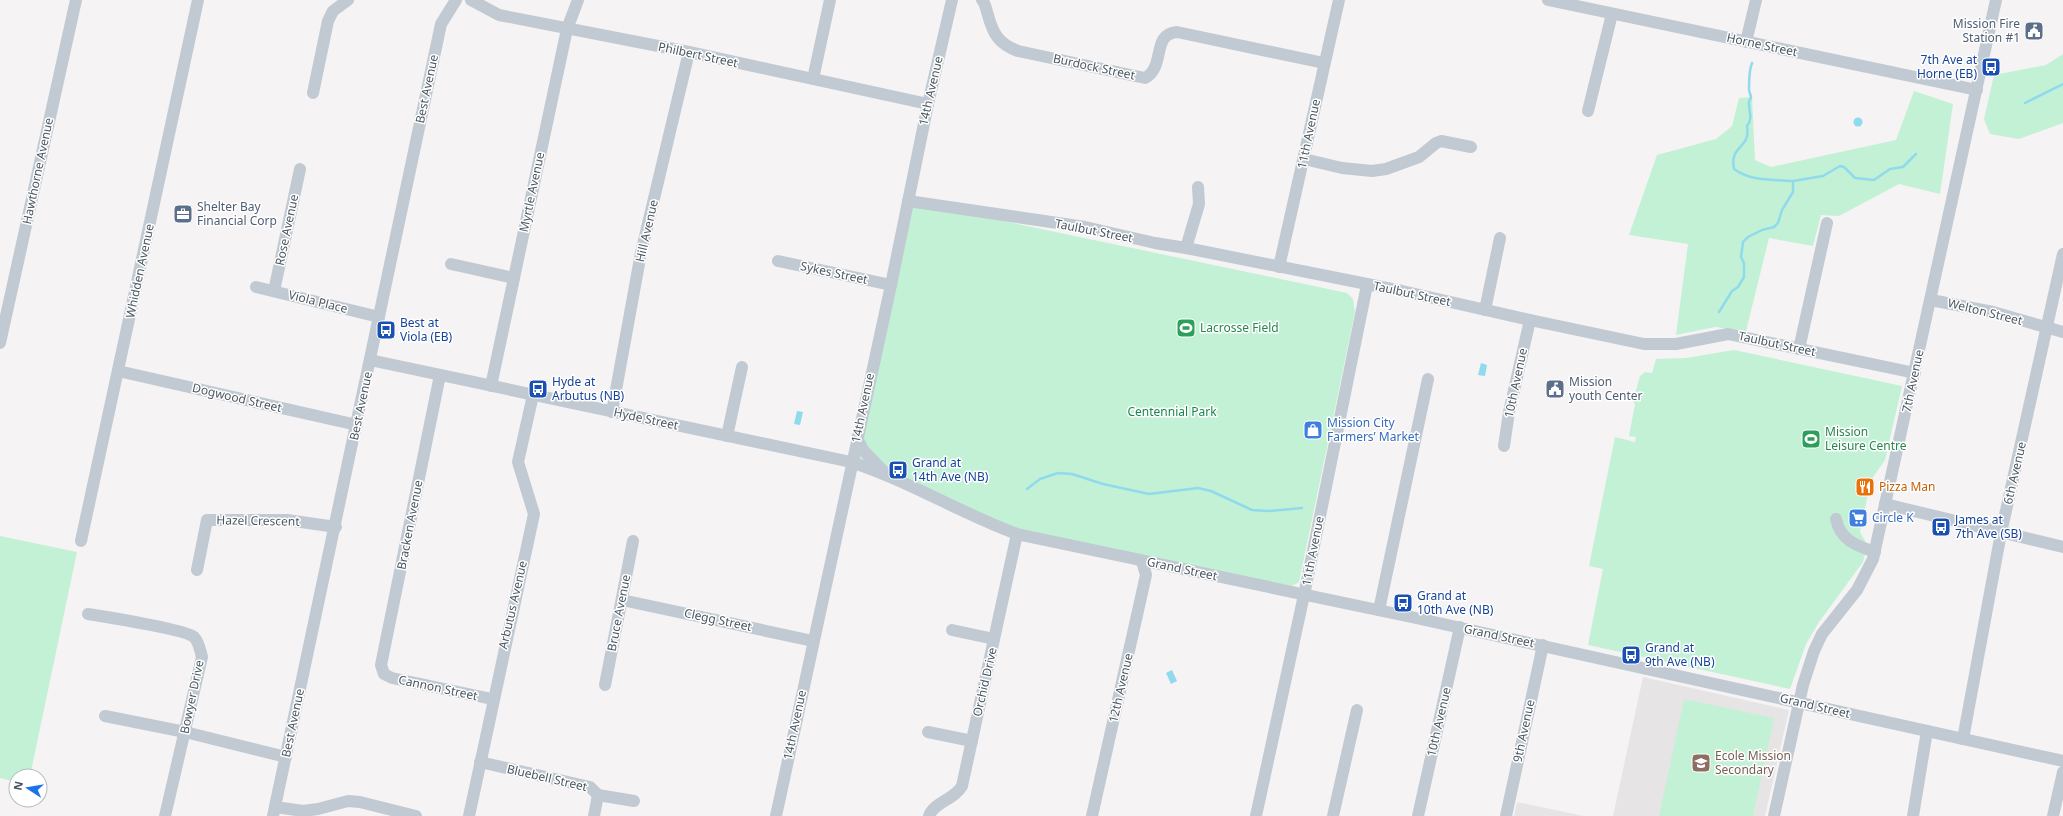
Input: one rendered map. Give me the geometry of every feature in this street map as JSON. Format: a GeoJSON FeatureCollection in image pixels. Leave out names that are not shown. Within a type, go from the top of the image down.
{"type":"FeatureCollection","features":[{"type":"Feature","properties":{"kind":"street","name":"Hawthorne Avenue"},"geometry":{"type":"LineString","coordinates":[[0,343],[76,0]]}},
{"type":"Feature","properties":{"kind":"street","name":"Whidden Avenue"},"geometry":{"type":"LineString","coordinates":[[81,541],[198,0]]}},
{"type":"Feature","properties":{"kind":"street"},"geometry":{"type":"LineString","coordinates":[[313,93],[328,21],[333,11],[348,0]]}},
{"type":"Feature","properties":{"kind":"street","name":"Best Avenue"},"geometry":{"type":"LineString","coordinates":[[274,811],[336,527],[379,317],[442,24],[456,0]]}},
{"type":"Feature","properties":{"kind":"street","name":"Philbert Street"},"geometry":{"type":"LineString","coordinates":[[471,0],[499,15],[689,52],[928,104]]}},
{"type":"Feature","properties":{"kind":"street","name":"Myrtle Avenue"},"geometry":{"type":"LineString","coordinates":[[491,386],[567,29],[578,0]]}},
{"type":"Feature","properties":{"kind":"street"},"geometry":{"type":"LineString","coordinates":[[813,79],[830,0]]}},
{"type":"Feature","properties":{"kind":"street","name":"14th Avenue"},"geometry":{"type":"LineString","coordinates":[[776,816],[928,104],[952,0]]}},
{"type":"Feature","properties":{"kind":"street","name":"Burdock Street"},"geometry":{"type":"LineString","coordinates":[[982,0],[997,39],[1008,47],[1018,51],[1144,78],[1151,75],[1155,68],[1164,36],[1169,32],[1177,32],[1324,63]]}},
{"type":"Feature","properties":{"kind":"street","name":"11th Avenue"},"geometry":{"type":"LineString","coordinates":[[1279,268],[1339,0]]}},
{"type":"Feature","properties":{"kind":"street","name":"Horne Street"},"geometry":{"type":"LineString","coordinates":[[1548,0],[1977,90]]}},
{"type":"Feature","properties":{"kind":"street"},"geometry":{"type":"LineString","coordinates":[[1746,42],[1756,0]]}},
{"type":"Feature","properties":{"kind":"street","name":"7th Avenue"},"geometry":{"type":"LineString","coordinates":[[1774,816],[1800,702],[1814,651],[1822,634],[1857,590],[1866,575],[1875,552],[1996,0]]}},
{"type":"Feature","properties":{"kind":"street"},"geometry":{"type":"LineString","coordinates":[[1588,111],[1612,14]]}},
{"type":"Feature","properties":{"kind":"street","name":"Hill Avenue"},"geometry":{"type":"LineString","coordinates":[[612,412],[641,253],[689,52]]}},
{"type":"Feature","properties":{"kind":"street"},"geometry":{"type":"LineString","coordinates":[[1304,159],[1342,168],[1372,171],[1386,169],[1419,157],[1436,143],[1441,141],[1471,147]]}},
{"type":"Feature","properties":{"kind":"street","name":"Rose Avenue"},"geometry":{"type":"LineString","coordinates":[[274,291],[300,170]]}},
{"type":"Feature","properties":{"kind":"street"},"geometry":{"type":"LineString","coordinates":[[1186,248],[1199,204],[1198,188]]}},
{"type":"Feature","properties":{"kind":"street","name":"Taulbut Street"},"geometry":{"type":"LineString","coordinates":[[908,201],[1085,227],[1155,243],[1402,291],[1644,344],[1676,344],[1728,334],[1915,373]]}},
{"type":"Feature","properties":{"kind":"street"},"geometry":{"type":"LineString","coordinates":[[1799,349],[1827,223]]}},
{"type":"Feature","properties":{"kind":"street"},"geometry":{"type":"LineString","coordinates":[[1485,310],[1500,238]]}},
{"type":"Feature","properties":{"kind":"street","name":"6th Avenue"},"geometry":{"type":"LineString","coordinates":[[1963,739],[2001,533],[2063,254]]}},
{"type":"Feature","properties":{"kind":"street","name":"Sykes Street"},"geometry":{"type":"LineString","coordinates":[[778,260],[890,285]]}},
{"type":"Feature","properties":{"kind":"street"},"geometry":{"type":"LineString","coordinates":[[451,264],[514,278]]}},
{"type":"Feature","properties":{"kind":"street","name":"11th Avenue"},"geometry":{"type":"LineString","coordinates":[[1256,816],[1304,595],[1367,285]]}},
{"type":"Feature","properties":{"kind":"street","name":"Viola Place"},"geometry":{"type":"LineString","coordinates":[[256,287],[379,317]]}},
{"type":"Feature","properties":{"kind":"street","name":"Welton Street"},"geometry":{"type":"LineString","coordinates":[[1931,300],[1993,312],[2047,329],[2063,332]]}},
{"type":"Feature","properties":{"kind":"street","name":"10th Avenue"},"geometry":{"type":"LineString","coordinates":[[1504,446],[1510,404],[1530,320]]}},
{"type":"Feature","properties":{"kind":"street","name":"Hyde Street"},"geometry":{"type":"LineString","coordinates":[[370,360],[851,462]]}},
{"type":"Feature","properties":{"kind":"street"},"geometry":{"type":"LineString","coordinates":[[727,436],[742,367]]}},
{"type":"Feature","properties":{"kind":"street","name":"Dogwood Street"},"geometry":{"type":"LineString","coordinates":[[118,372],[357,425]]}},
{"type":"Feature","properties":{"kind":"street","name":"Bracken Avenue"},"geometry":{"type":"LineString","coordinates":[[384,674],[381,665],[440,375]]}},
{"type":"Feature","properties":{"kind":"street"},"geometry":{"type":"LineString","coordinates":[[1379,610],[1428,379]]}},
{"type":"Feature","properties":{"kind":"street","name":"Arbutus Avenue"},"geometry":{"type":"LineString","coordinates":[[469,816],[492,699],[534,514],[518,462],[533,394]]}},
{"type":"Feature","properties":{"kind":"street"},"geometry":{"type":"LineString","coordinates":[[857,438],[863,450],[885,473]]}},
{"type":"Feature","properties":{"kind":"street","name":"Grand Street"},"geometry":{"type":"LineString","coordinates":[[851,462],[885,473],[982,521],[1017,534],[1543,645],[2063,760]]}},
{"type":"Feature","properties":{"kind":"street"},"geometry":{"type":"LineString","coordinates":[[1885,504],[2063,547]]}},
{"type":"Feature","properties":{"kind":"street"},"geometry":{"type":"LineString","coordinates":[[1836,519],[1838,529],[1847,540],[1859,547],[1875,552]]}},
{"type":"Feature","properties":{"kind":"street","name":"Hazel Crescent"},"geometry":{"type":"LineString","coordinates":[[197,570],[207,520],[287,520],[336,527]]}},
{"type":"Feature","properties":{"kind":"street","name":"Orchid Drive"},"geometry":{"type":"LineString","coordinates":[[929,816],[934,808],[959,791],[972,741],[1017,534]]}},
{"type":"Feature","properties":{"kind":"street","name":"Bruce Avenue"},"geometry":{"type":"LineString","coordinates":[[605,685],[633,541]]}},
{"type":"Feature","properties":{"kind":"street","name":"12th Avenue"},"geometry":{"type":"LineString","coordinates":[[1092,816],[1146,575],[1142,561]]}},
{"type":"Feature","properties":{"kind":"street","name":"Clegg Street"},"geometry":{"type":"LineString","coordinates":[[622,600],[813,641]]}},
{"type":"Feature","properties":{"kind":"street","name":"Bowyer Drive"},"geometry":{"type":"LineString","coordinates":[[88,614],[177,630],[194,636],[198,644],[202,657],[165,816]]}},
{"type":"Feature","properties":{"kind":"street","name":"10th Avenue"},"geometry":{"type":"LineString","coordinates":[[1418,816],[1460,628]]}},
{"type":"Feature","properties":{"kind":"street"},"geometry":{"type":"LineString","coordinates":[[952,630],[994,639]]}},
{"type":"Feature","properties":{"kind":"street","name":"9th Avenue"},"geometry":{"type":"LineString","coordinates":[[1506,816],[1543,645]]}},
{"type":"Feature","properties":{"kind":"street","name":"Cannon Street"},"geometry":{"type":"LineString","coordinates":[[384,674],[392,678],[492,699]]}},
{"type":"Feature","properties":{"kind":"street"},"geometry":{"type":"LineString","coordinates":[[1333,816],[1357,710]]}},
{"type":"Feature","properties":{"kind":"street"},"geometry":{"type":"LineString","coordinates":[[105,716],[185,732],[286,757]]}},
{"type":"Feature","properties":{"kind":"street"},"geometry":{"type":"LineString","coordinates":[[1913,816],[1927,731]]}},
{"type":"Feature","properties":{"kind":"street"},"geometry":{"type":"LineString","coordinates":[[928,732],[972,741]]}},
{"type":"Feature","properties":{"kind":"street","name":"Bluebell Street"},"geometry":{"type":"LineString","coordinates":[[480,762],[590,786],[598,795],[634,801]]}},
{"type":"Feature","properties":{"kind":"street"},"geometry":{"type":"LineString","coordinates":[[2053,816],[2063,772]]}},
{"type":"Feature","properties":{"kind":"street"},"geometry":{"type":"LineString","coordinates":[[594,816],[598,795]]}},
{"type":"Feature","properties":{"kind":"street"},"geometry":{"type":"LineString","coordinates":[[274,811],[318,810],[348,801],[360,802],[416,816]]}},
{"type":"Feature","properties":{"kind":"shaded area","name":"Ecole Mission Secondary"},"geometry":{"type":"Polygon","coordinates":[[[1643,677],[1789,710],[1765,816],[1613,816],[1643,677]]]}},
{"type":"Feature","properties":{"kind":"shaded area"},"geometry":{"type":"Polygon","coordinates":[[[1517,802],[1584,816],[1514,816],[1517,802]]]}},
{"type":"Feature","properties":{"kind":"green space"},"geometry":{"type":"Polygon","coordinates":[[[2063,54],[2063,123],[2019,139],[1990,134],[1984,119],[1994,75],[2046,65],[2063,54]]]}},
{"type":"Feature","properties":{"kind":"green space"},"geometry":{"type":"Polygon","coordinates":[[[1914,91],[1953,104],[1940,194],[1899,184],[1839,216],[1821,215],[1813,246],[1769,238],[1746,331],[1715,327],[1676,335],[1688,244],[1629,235],[1657,155],[1716,139],[1732,126],[1739,98],[1752,97],[1755,160],[1771,167],[1896,140],[1914,91]]]}},
{"type":"Feature","properties":{"kind":"green space","name":"Centennial Park"},"geometry":{"type":"Polygon","coordinates":[[[908,201],[1347,293],[1353,299],[1355,312],[1299,582],[1292,586],[1017,534],[851,462],[908,201]]]}},
{"type":"Feature","properties":{"kind":"green space"},"geometry":{"type":"Polygon","coordinates":[[[1734,350],[1902,386],[1885,460],[1871,480],[1860,532],[1865,541],[1866,550],[1863,562],[1819,622],[1806,644],[1790,689],[1588,645],[1603,569],[1589,566],[1615,437],[1635,442],[1636,437],[1629,436],[1635,405],[1633,401],[1640,376],[1645,372],[1652,373],[1656,359],[1686,358],[1734,350]]]}},
{"type":"Feature","properties":{"kind":"green space"},"geometry":{"type":"Polygon","coordinates":[[[0,536],[77,552],[32,768],[8,768],[8,780],[0,778],[0,536]]]}},
{"type":"Feature","properties":{"kind":"green space"},"geometry":{"type":"Polygon","coordinates":[[[1684,699],[1774,718],[1753,816],[1659,816],[1684,699]]]}},
{"type":"Feature","properties":{"kind":"water"},"geometry":{"type":"Polygon","coordinates":[[[1858,117],[1863,122],[1858,127],[1853,122],[1858,117]]]}},
{"type":"Feature","properties":{"kind":"water"},"geometry":{"type":"Polygon","coordinates":[[[1481,363],[1487,365],[1485,376],[1478,375],[1481,363]]]}},
{"type":"Feature","properties":{"kind":"water"},"geometry":{"type":"Polygon","coordinates":[[[797,411],[803,412],[800,425],[794,424],[797,411]]]}},
{"type":"Feature","properties":{"kind":"water"},"geometry":{"type":"Polygon","coordinates":[[[1172,670],[1177,681],[1171,684],[1166,673],[1172,670]]]}},
{"type":"Feature","properties":{"kind":"waterway"},"geometry":{"type":"LineString","coordinates":[[1752,63],[1749,79],[1751,98],[1749,102],[1750,120],[1747,126],[1746,139],[1734,155],[1734,169],[1755,178],[1793,181]]}},
{"type":"Feature","properties":{"kind":"waterway"},"geometry":{"type":"LineString","coordinates":[[2025,103],[2063,84]]}},
{"type":"Feature","properties":{"kind":"waterway"},"geometry":{"type":"LineString","coordinates":[[1719,312],[1732,291],[1738,287],[1744,277],[1744,263],[1741,257],[1743,242],[1748,237],[1762,230],[1774,227],[1778,223],[1782,210],[1793,192],[1793,181],[1823,176],[1840,166],[1844,167],[1855,178],[1874,180],[1890,169],[1903,167],[1916,154]]}},
{"type":"Feature","properties":{"kind":"waterway"},"geometry":{"type":"LineString","coordinates":[[1027,489],[1040,479],[1058,473],[1072,474],[1103,484],[1149,494],[1198,488],[1211,491],[1252,510],[1269,511],[1302,508]]}},
{"type":"Feature","properties":{"kind":"place","name":"Mission Fire Station #1"},"geometry":{"type":"Point","coordinates":[2034,31]}},
{"type":"Feature","properties":{"kind":"place","name":"7th Ave at Horne (EB)"},"geometry":{"type":"Point","coordinates":[1991,67]}},
{"type":"Feature","properties":{"kind":"place","name":"Shelter Bay Financial Corp"},"geometry":{"type":"Point","coordinates":[183,214]}},
{"type":"Feature","properties":{"kind":"place","name":"Lacrosse Field"},"geometry":{"type":"Point","coordinates":[1186,328]}},
{"type":"Feature","properties":{"kind":"place","name":"Best at Viola (EB)"},"geometry":{"type":"Point","coordinates":[386,330]}},
{"type":"Feature","properties":{"kind":"place","name":"Hyde at Arbutus (NB)"},"geometry":{"type":"Point","coordinates":[538,389]}},
{"type":"Feature","properties":{"kind":"place","name":"Mission youth Center"},"geometry":{"type":"Point","coordinates":[1555,389]}},
{"type":"Feature","properties":{"kind":"place","name":"Mission City Farmers’ Market"},"geometry":{"type":"Point","coordinates":[1313,430]}},
{"type":"Feature","properties":{"kind":"place","name":"Mission Leisure Centre"},"geometry":{"type":"Point","coordinates":[1811,439]}},
{"type":"Feature","properties":{"kind":"place","name":"Grand at 14th Ave (NB)"},"geometry":{"type":"Point","coordinates":[898,470]}},
{"type":"Feature","properties":{"kind":"place","name":"Pizza Man"},"geometry":{"type":"Point","coordinates":[1865,487]}},
{"type":"Feature","properties":{"kind":"place","name":"Circle K"},"geometry":{"type":"Point","coordinates":[1858,518]}},
{"type":"Feature","properties":{"kind":"place","name":"James at 7th Ave (SB)"},"geometry":{"type":"Point","coordinates":[1941,527]}},
{"type":"Feature","properties":{"kind":"place","name":"Grand at 10th Ave (NB)"},"geometry":{"type":"Point","coordinates":[1403,603]}},
{"type":"Feature","properties":{"kind":"place","name":"Grand at 9th Ave (NB)"},"geometry":{"type":"Point","coordinates":[1631,655]}},
{"type":"Feature","properties":{"kind":"place","name":"Ecole Mission Secondary"},"geometry":{"type":"Point","coordinates":[1701,763]}}]}
